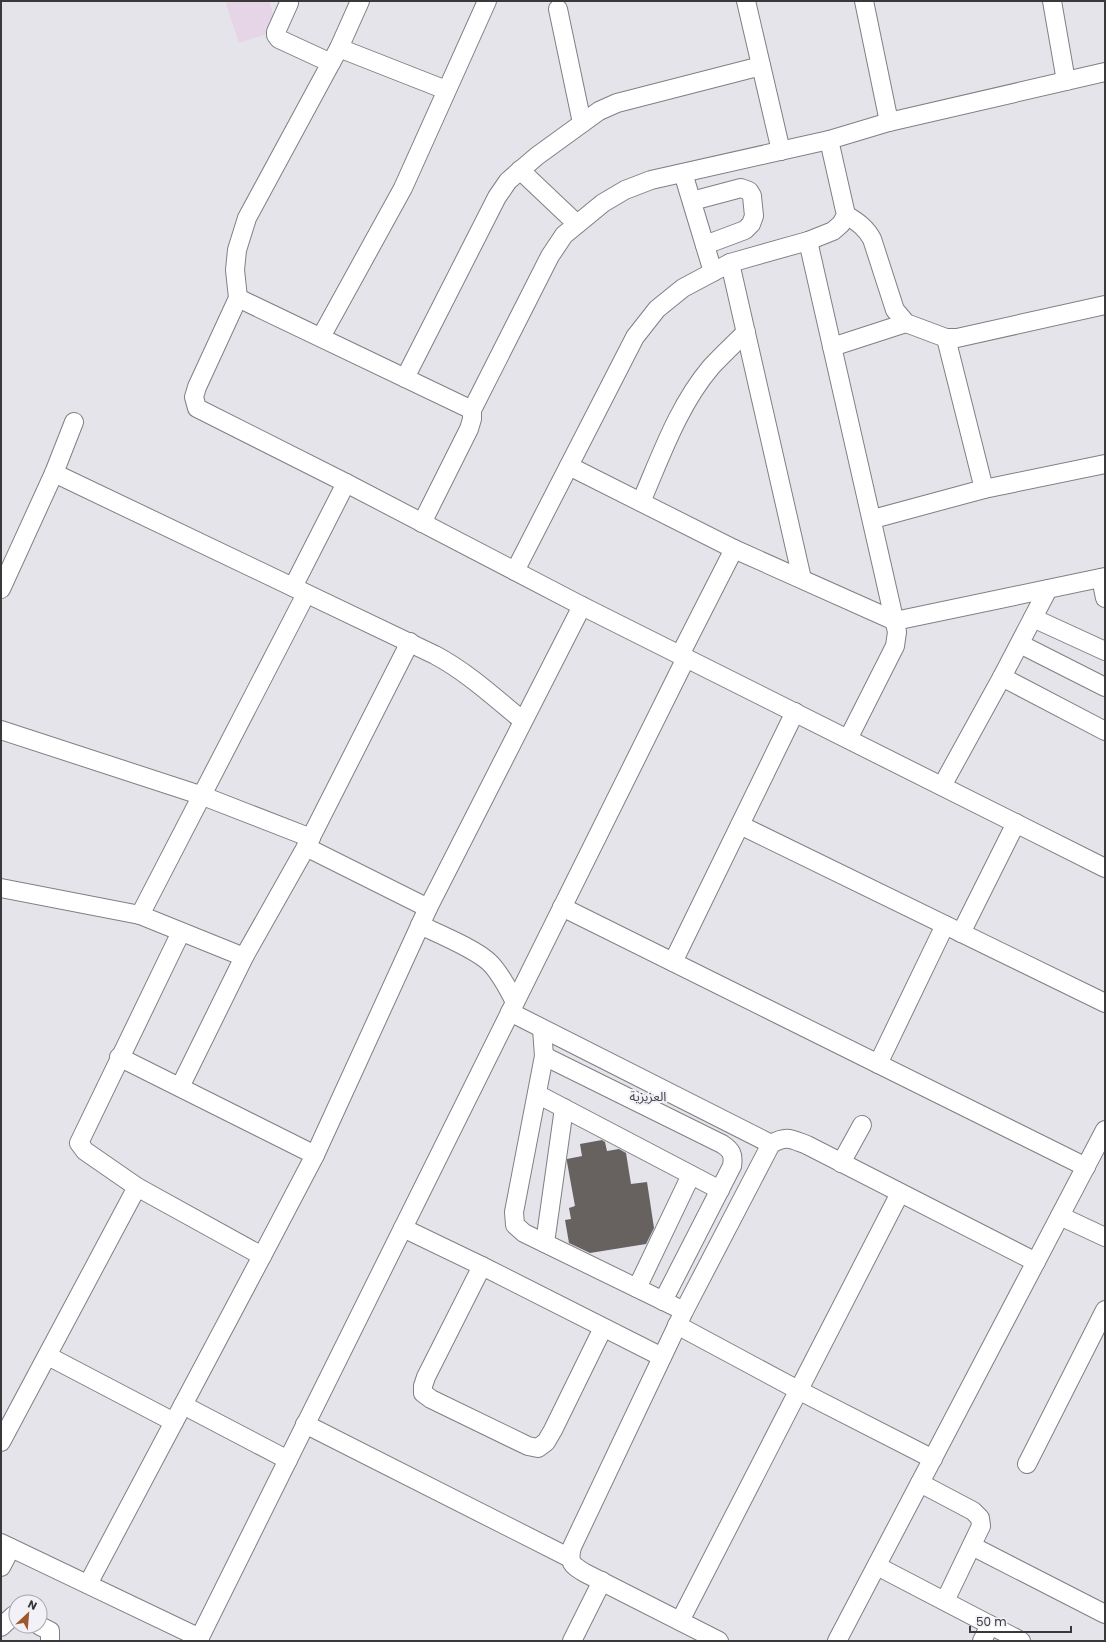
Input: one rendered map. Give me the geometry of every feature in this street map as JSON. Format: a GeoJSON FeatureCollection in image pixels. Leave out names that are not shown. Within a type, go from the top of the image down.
{"type":"FeatureCollection","features":[{"type":"Feature","properties":{"kind":"street"},"geometry":{"type":"LineString","coordinates":[[360,1],[335,56],[245,224],[237,250],[235,270],[238,298],[197,387],[194,397],[197,408],[422,522],[582,606],[1105,868]]}},
{"type":"Feature","properties":{"kind":"street"},"geometry":{"type":"LineString","coordinates":[[321,337],[403,188],[487,1]]}},
{"type":"Feature","properties":{"kind":"street"},"geometry":{"type":"LineString","coordinates":[[746,1],[781,151]]}},
{"type":"Feature","properties":{"kind":"street"},"geometry":{"type":"LineString","coordinates":[[864,1],[889,122]]}},
{"type":"Feature","properties":{"kind":"street"},"geometry":{"type":"LineString","coordinates":[[1052,1],[1066,81]]}},
{"type":"Feature","properties":{"kind":"street"},"geometry":{"type":"LineString","coordinates":[[289,3],[276,32],[276,36],[279,39],[446,90]]}},
{"type":"Feature","properties":{"kind":"street"},"geometry":{"type":"LineString","coordinates":[[558,9],[582,123]]}},
{"type":"Feature","properties":{"kind":"street"},"geometry":{"type":"LineString","coordinates":[[405,378],[497,197],[508,181],[520,170],[599,111],[617,103],[761,66]]}},
{"type":"Feature","properties":{"kind":"street"},"geometry":{"type":"LineString","coordinates":[[422,522],[468,429],[472,419],[472,410],[550,256],[564,235],[603,203],[625,190],[652,180],[829,140],[889,122],[1105,72]]}},
{"type":"Feature","properties":{"kind":"street"},"geometry":{"type":"LineString","coordinates":[[515,571],[640,332],[657,308],[684,288],[730,263],[808,241],[833,231],[842,224],[846,214],[829,140]]}},
{"type":"Feature","properties":{"kind":"street"},"geometry":{"type":"LineString","coordinates":[[520,170],[577,224]]}},
{"type":"Feature","properties":{"kind":"street"},"geometry":{"type":"LineString","coordinates":[[683,173],[713,272]]}},
{"type":"Feature","properties":{"kind":"street"},"geometry":{"type":"LineString","coordinates":[[692,201],[741,188],[749,191],[752,196],[754,216],[751,224],[745,230],[705,245]]}},
{"type":"Feature","properties":{"kind":"street"},"geometry":{"type":"LineString","coordinates":[[846,214],[860,223],[867,230],[872,239],[895,310],[906,323],[946,338],[957,338],[1105,305]]}},
{"type":"Feature","properties":{"kind":"street"},"geometry":{"type":"LineString","coordinates":[[808,241],[896,621],[897,632],[895,646],[848,739]]}},
{"type":"Feature","properties":{"kind":"street"},"geometry":{"type":"LineString","coordinates":[[730,263],[802,579]]}},
{"type":"Feature","properties":{"kind":"street"},"geometry":{"type":"LineString","coordinates":[[238,298],[472,410]]}},
{"type":"Feature","properties":{"kind":"street"},"geometry":{"type":"LineString","coordinates":[[832,347],[906,323]]}},
{"type":"Feature","properties":{"kind":"street"},"geometry":{"type":"LineString","coordinates":[[641,502],[678,418],[689,400],[711,367],[746,332]]}},
{"type":"Feature","properties":{"kind":"street"},"geometry":{"type":"LineString","coordinates":[[946,338],[984,489]]}},
{"type":"Feature","properties":{"kind":"street"},"geometry":{"type":"LineString","coordinates":[[1,589],[54,473],[74,422]]}},
{"type":"Feature","properties":{"kind":"street"},"geometry":{"type":"LineString","coordinates":[[872,519],[984,489],[1105,464]]}},
{"type":"Feature","properties":{"kind":"street"},"geometry":{"type":"LineString","coordinates":[[569,466],[734,549],[896,621],[1103,577],[1105,598]]}},
{"type":"Feature","properties":{"kind":"street"},"geometry":{"type":"LineString","coordinates":[[54,473],[410,642],[455,666],[522,720]]}},
{"type":"Feature","properties":{"kind":"street"},"geometry":{"type":"LineString","coordinates":[[140,915],[203,796],[299,590],[346,483]]}},
{"type":"Feature","properties":{"kind":"street"},"geometry":{"type":"LineString","coordinates":[[1,1567],[6,1546],[88,1584],[199,1639],[562,908],[734,549]]}},
{"type":"Feature","properties":{"kind":"street"},"geometry":{"type":"LineString","coordinates":[[942,786],[1020,644],[1048,589]]}},
{"type":"Feature","properties":{"kind":"street"},"geometry":{"type":"LineString","coordinates":[[88,1584],[315,1154],[428,908],[522,720],[582,606]]}},
{"type":"Feature","properties":{"kind":"street"},"geometry":{"type":"LineString","coordinates":[[1033,618],[1105,651]]}},
{"type":"Feature","properties":{"kind":"street"},"geometry":{"type":"LineString","coordinates":[[180,1087],[244,957],[308,842],[410,642]]}},
{"type":"Feature","properties":{"kind":"street"},"geometry":{"type":"LineString","coordinates":[[1020,644],[1105,687]]}},
{"type":"Feature","properties":{"kind":"street"},"geometry":{"type":"LineString","coordinates":[[1002,677],[1105,731]]}},
{"type":"Feature","properties":{"kind":"street"},"geometry":{"type":"LineString","coordinates":[[673,962],[795,712]]}},
{"type":"Feature","properties":{"kind":"street"},"geometry":{"type":"LineString","coordinates":[[1,730],[203,796],[308,842],[428,908]]}},
{"type":"Feature","properties":{"kind":"street"},"geometry":{"type":"LineString","coordinates":[[878,1064],[953,929],[1016,823]]}},
{"type":"Feature","properties":{"kind":"street"},"geometry":{"type":"LineString","coordinates":[[740,825],[1105,1003]]}},
{"type":"Feature","properties":{"kind":"street"},"geometry":{"type":"LineString","coordinates":[[1,888],[140,915],[244,957]]}},
{"type":"Feature","properties":{"kind":"street"},"geometry":{"type":"LineString","coordinates":[[562,908],[1086,1167]]}},
{"type":"Feature","properties":{"kind":"street"},"geometry":{"type":"LineString","coordinates":[[420,925],[480,955],[490,962],[497,971],[513,1007],[542,1029],[771,1144]]}},
{"type":"Feature","properties":{"kind":"street"},"geometry":{"type":"LineString","coordinates":[[181,932],[79,1143],[85,1151],[137,1187],[262,1256]]}},
{"type":"Feature","properties":{"kind":"street"},"geometry":{"type":"LineString","coordinates":[[542,1029],[544,1056],[514,1212],[515,1225],[524,1233],[663,1301],[680,1318],[798,1390],[933,1459]]}},
{"type":"Feature","properties":{"kind":"street"},"geometry":{"type":"LineString","coordinates":[[544,1056],[722,1144],[731,1150],[734,1157],[732,1166],[663,1301]]}},
{"type":"Feature","properties":{"kind":"street"},"geometry":{"type":"LineString","coordinates":[[120,1057],[315,1154]]}},
{"type":"Feature","properties":{"kind":"street"},"geometry":{"type":"LineString","coordinates":[[648,1108],[658,1087]]}},
{"type":"Feature","properties":{"kind":"street"},"geometry":{"type":"LineString","coordinates":[[537,1094],[720,1190]]}},
{"type":"Feature","properties":{"kind":"street"},"geometry":{"type":"LineString","coordinates":[[545,1243],[564,1108]]}},
{"type":"Feature","properties":{"kind":"street"},"geometry":{"type":"LineString","coordinates":[[841,1163],[862,1126]]}},
{"type":"Feature","properties":{"kind":"street"},"geometry":{"type":"LineString","coordinates":[[837,1641],[1105,1130]]}},
{"type":"Feature","properties":{"kind":"street"},"geometry":{"type":"LineString","coordinates":[[570,1558],[572,1547],[680,1318],[771,1144],[781,1138],[793,1140],[1036,1262]]}},
{"type":"Feature","properties":{"kind":"street"},"geometry":{"type":"LineString","coordinates":[[636,1288],[691,1175]]}},
{"type":"Feature","properties":{"kind":"street"},"geometry":{"type":"LineString","coordinates":[[1,1442],[137,1187]]}},
{"type":"Feature","properties":{"kind":"street"},"geometry":{"type":"LineString","coordinates":[[680,1621],[900,1193]]}},
{"type":"Feature","properties":{"kind":"street"},"geometry":{"type":"LineString","coordinates":[[1060,1216],[1105,1237]]}},
{"type":"Feature","properties":{"kind":"street"},"geometry":{"type":"LineString","coordinates":[[705,1219],[726,1230]]}},
{"type":"Feature","properties":{"kind":"street"},"geometry":{"type":"LineString","coordinates":[[403,1228],[482,1266],[662,1358]]}},
{"type":"Feature","properties":{"kind":"street"},"geometry":{"type":"LineString","coordinates":[[482,1266],[426,1377],[423,1386],[423,1394],[528,1446],[538,1448],[546,1442],[553,1430],[603,1328]]}},
{"type":"Feature","properties":{"kind":"street"},"geometry":{"type":"LineString","coordinates":[[1027,1464],[1105,1310]]}},
{"type":"Feature","properties":{"kind":"street"},"geometry":{"type":"LineString","coordinates":[[48,1356],[174,1422]]}},
{"type":"Feature","properties":{"kind":"street"},"geometry":{"type":"LineString","coordinates":[[183,1405],[288,1460]]}},
{"type":"Feature","properties":{"kind":"street"},"geometry":{"type":"LineString","coordinates":[[305,1424],[570,1558],[574,1566],[719,1641]]}},
{"type":"Feature","properties":{"kind":"street"},"geometry":{"type":"LineString","coordinates":[[920,1483],[973,1511],[980,1518],[981,1526],[945,1601]]}},
{"type":"Feature","properties":{"kind":"street"},"geometry":{"type":"LineString","coordinates":[[972,1546],[1105,1614]]}},
{"type":"Feature","properties":{"kind":"street"},"geometry":{"type":"LineString","coordinates":[[877,1566],[1021,1641]]}},
{"type":"Feature","properties":{"kind":"street"},"geometry":{"type":"LineString","coordinates":[[572,1641],[602,1581]]}},
{"type":"Feature","properties":{"kind":"street"},"geometry":{"type":"LineString","coordinates":[[982,1641],[990,1625]]}},
{"type":"Feature","properties":{"kind":"street"},"geometry":{"type":"LineString","coordinates":[[48,1630],[50,1631],[50,1641]]}},
{"type":"Feature","properties":{"kind":"shaded area"},"geometry":{"type":"Polygon","coordinates":[[[225,1],[269,1],[279,30],[239,43],[225,1]]]}},
{"type":"Feature","properties":{"kind":"building"},"geometry":{"type":"Polygon","coordinates":[[[602,1140],[605,1142],[607,1151],[619,1149],[626,1153],[631,1184],[647,1182],[654,1228],[646,1244],[590,1253],[569,1243],[565,1220],[571,1219],[569,1208],[575,1206],[567,1159],[582,1156],[580,1144],[602,1140]]]}},
{"type":"Feature","properties":{"kind":"district","name":"العزيزية"},"geometry":{"type":"Point","coordinates":[648,1096]}}]}
